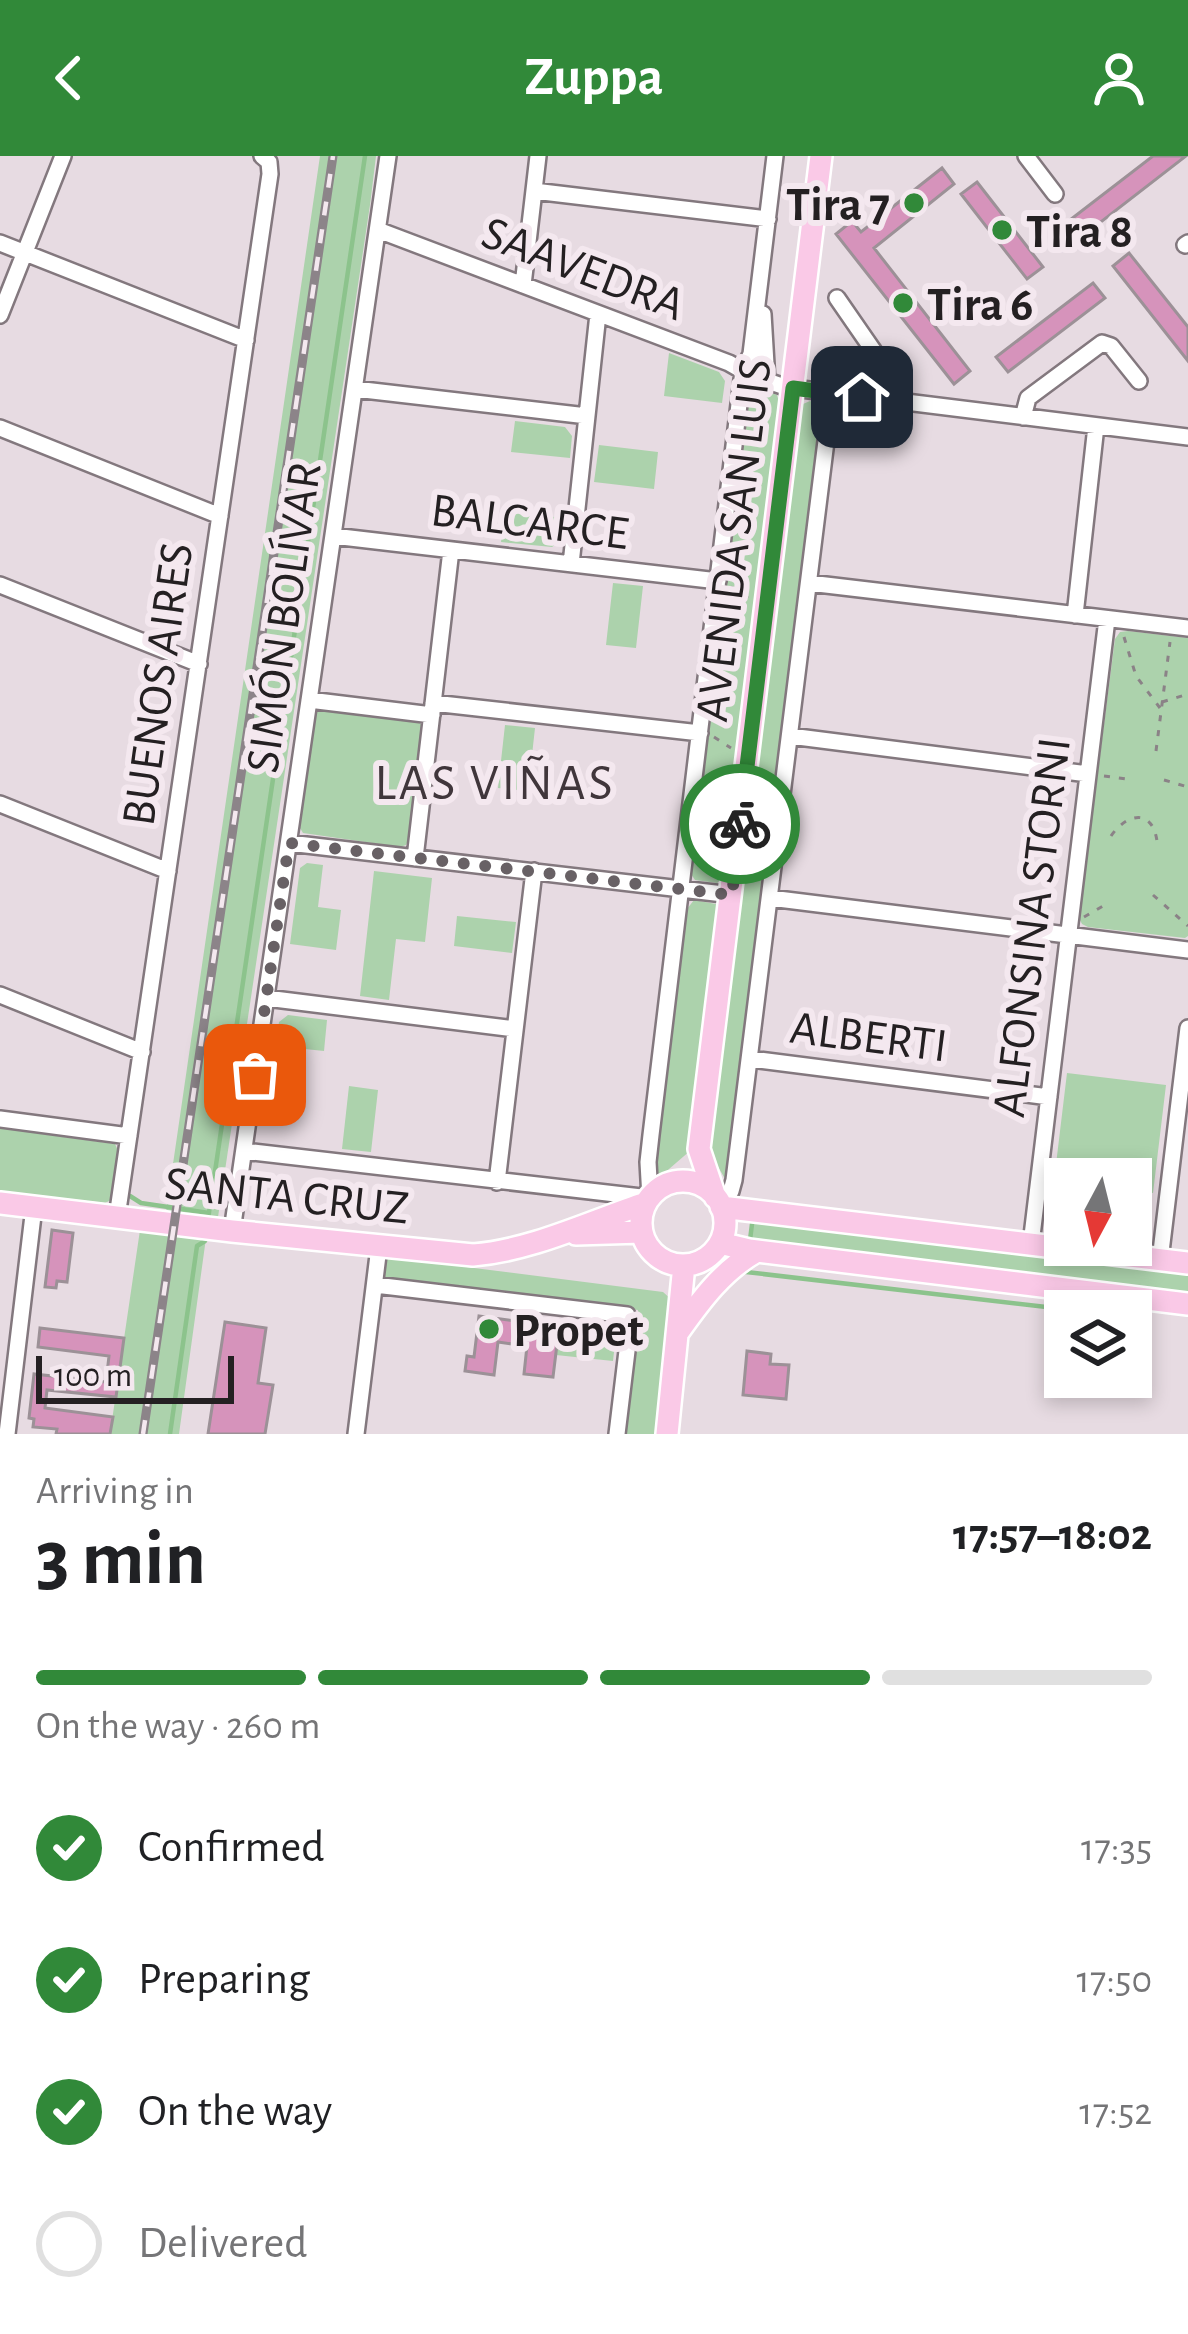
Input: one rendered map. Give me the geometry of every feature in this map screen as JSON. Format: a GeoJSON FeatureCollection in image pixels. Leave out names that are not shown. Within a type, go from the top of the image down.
{"type":"FeatureCollection","features":[{"type":"Feature","properties":{"kind":"main road","name":"AVENIDA SAN LUIS"},"geometry":{"type":"LineString","coordinates":[[720,1244],[724,1215],[700,1149],[820,156]]}},
{"type":"Feature","properties":{"kind":"main road"},"geometry":{"type":"LineString","coordinates":[[700,1149],[655,1195],[641,1217],[647,1245],[670,1263],[699,1262],[720,1244],[1188,1304]]}},
{"type":"Feature","properties":{"kind":"main road"},"geometry":{"type":"LineString","coordinates":[[655,1195],[682,1181],[697,1184],[718,1202],[1188,1263]]}},
{"type":"Feature","properties":{"kind":"main road","name":"SANTA CRUZ"},"geometry":{"type":"LineString","coordinates":[[0,1203],[473,1255],[563,1234],[655,1195]]}},
{"type":"Feature","properties":{"kind":"main road","name":"SANTA CRUZ"},"geometry":{"type":"LineString","coordinates":[[563,1234],[642,1232]]}},
{"type":"Feature","properties":{"kind":"main road"},"geometry":{"type":"LineString","coordinates":[[679,1332],[716,1282],[757,1251]]}},
{"type":"Feature","properties":{"kind":"main road"},"geometry":{"type":"LineString","coordinates":[[667,1434],[684,1265]]}},
{"type":"Feature","properties":{"kind":"street"},"geometry":{"type":"LineString","coordinates":[[0,315],[63,156]]}},
{"type":"Feature","properties":{"kind":"street","name":"SIMÓN BOLÍVAR"},"geometry":{"type":"LineString","coordinates":[[232,1231],[388,156]]}},
{"type":"Feature","properties":{"kind":"street"},"geometry":{"type":"LineString","coordinates":[[523,285],[538,156]]}},
{"type":"Feature","properties":{"kind":"street","name":"AVENIDA SAN LUIS"},"geometry":{"type":"LineString","coordinates":[[655,1195],[651,1135],[722,582],[743,371],[751,357],[775,156]]}},
{"type":"Feature","properties":{"kind":"street"},"geometry":{"type":"LineString","coordinates":[[1025,156],[1055,194]]}},
{"type":"Feature","properties":{"kind":"street","name":"BUENOS AIRES"},"geometry":{"type":"LineString","coordinates":[[117,1217],[270,174],[266,159]]}},
{"type":"Feature","properties":{"kind":"street"},"geometry":{"type":"LineString","coordinates":[[534,191],[768,219]]}},
{"type":"Feature","properties":{"kind":"street","name":"SAAVEDRA"},"geometry":{"type":"LineString","coordinates":[[378,230],[793,388],[1188,437]]}},
{"type":"Feature","properties":{"kind":"street"},"geometry":{"type":"LineString","coordinates":[[0,243],[246,340]]}},
{"type":"Feature","properties":{"kind":"street","name":"AVENIDA SAN LUIS"},"geometry":{"type":"LineString","coordinates":[[763,264],[766,381]]}},
{"type":"Feature","properties":{"kind":"street"},"geometry":{"type":"LineString","coordinates":[[836,298],[892,379],[892,400]]}},
{"type":"Feature","properties":{"kind":"street"},"geometry":{"type":"LineString","coordinates":[[571,564],[598,314]]}},
{"type":"Feature","properties":{"kind":"street"},"geometry":{"type":"LineString","coordinates":[[1023,417],[1030,397],[1099,344],[1109,344],[1139,382]]}},
{"type":"Feature","properties":{"kind":"street"},"geometry":{"type":"LineString","coordinates":[[355,389],[587,416]]}},
{"type":"Feature","properties":{"kind":"street"},"geometry":{"type":"LineString","coordinates":[[718,1202],[731,1191],[734,1180],[832,393]]}},
{"type":"Feature","properties":{"kind":"street"},"geometry":{"type":"LineString","coordinates":[[1075,615],[1096,426]]}},
{"type":"Feature","properties":{"kind":"street"},"geometry":{"type":"LineString","coordinates":[[0,428],[220,515]]}},
{"type":"Feature","properties":{"kind":"street","name":"BALCARCE"},"geometry":{"type":"LineString","coordinates":[[333,536],[722,582]]}},
{"type":"Feature","properties":{"kind":"street"},"geometry":{"type":"LineString","coordinates":[[416,858],[451,550]]}},
{"type":"Feature","properties":{"kind":"street"},"geometry":{"type":"LineString","coordinates":[[808,583],[1188,628]]}},
{"type":"Feature","properties":{"kind":"street"},"geometry":{"type":"LineString","coordinates":[[0,585],[199,664]]}},
{"type":"Feature","properties":{"kind":"street","name":"ALFONSINA STORNI"},"geometry":{"type":"LineString","coordinates":[[1030,1244],[1068,935],[1095,775],[1107,619]]}},
{"type":"Feature","properties":{"kind":"street"},"geometry":{"type":"LineString","coordinates":[[309,700],[700,733]]}},
{"type":"Feature","properties":{"kind":"street"},"geometry":{"type":"LineString","coordinates":[[790,736],[1095,775]]}},
{"type":"Feature","properties":{"kind":"street"},"geometry":{"type":"LineString","coordinates":[[0,804],[168,871]]}},
{"type":"Feature","properties":{"kind":"street"},"geometry":{"type":"LineString","coordinates":[[289,843],[732,895]]}},
{"type":"Feature","properties":{"kind":"street"},"geometry":{"type":"LineString","coordinates":[[497,1182],[534,872]]}},
{"type":"Feature","properties":{"kind":"street"},"geometry":{"type":"LineString","coordinates":[[770,898],[1068,935],[1187,934]]}},
{"type":"Feature","properties":{"kind":"street"},"geometry":{"type":"LineString","coordinates":[[0,995],[142,1052]]}},
{"type":"Feature","properties":{"kind":"street"},"geometry":{"type":"LineString","coordinates":[[266,998],[515,1029]]}},
{"type":"Feature","properties":{"kind":"street"},"geometry":{"type":"LineString","coordinates":[[1160,1260],[1183,1113],[1188,1028]]}},
{"type":"Feature","properties":{"kind":"street","name":"ALBERTI"},"geometry":{"type":"LineString","coordinates":[[751,1059],[1049,1096]]}},
{"type":"Feature","properties":{"kind":"street"},"geometry":{"type":"LineString","coordinates":[[0,1119],[129,1136]]}},
{"type":"Feature","properties":{"kind":"street"},"geometry":{"type":"LineString","coordinates":[[244,1151],[497,1182],[655,1195]]}},
{"type":"Feature","properties":{"kind":"street"},"geometry":{"type":"LineString","coordinates":[[7,1434],[34,1207]]}},
{"type":"Feature","properties":{"kind":"street"},"geometry":{"type":"LineString","coordinates":[[356,1434],[379,1247]]}},
{"type":"Feature","properties":{"kind":"street"},"geometry":{"type":"LineString","coordinates":[[375,1285],[629,1317],[617,1434]]}},
{"type":"Feature","properties":{"kind":"path"},"geometry":{"type":"LineString","coordinates":[[722,582],[755,602]]}},
{"type":"Feature","properties":{"kind":"path"},"geometry":{"type":"LineString","coordinates":[[1119,642],[1126,635],[1136,676],[1161,709]]}},
{"type":"Feature","properties":{"kind":"path"},"geometry":{"type":"LineString","coordinates":[[1156,751],[1170,640]]}},
{"type":"Feature","properties":{"kind":"path"},"geometry":{"type":"LineString","coordinates":[[1162,701],[1188,694]]}},
{"type":"Feature","properties":{"kind":"path"},"geometry":{"type":"LineString","coordinates":[[700,733],[710,734],[737,752]]}},
{"type":"Feature","properties":{"kind":"path"},"geometry":{"type":"LineString","coordinates":[[1095,775],[1126,779]]}},
{"type":"Feature","properties":{"kind":"path"},"geometry":{"type":"LineString","coordinates":[[1164,780],[1188,788]]}},
{"type":"Feature","properties":{"kind":"path"},"geometry":{"type":"LineString","coordinates":[[1137,818],[1140,807]]}},
{"type":"Feature","properties":{"kind":"path"},"geometry":{"type":"LineString","coordinates":[[1111,836],[1120,824],[1137,818],[1150,822],[1156,841]]}},
{"type":"Feature","properties":{"kind":"path"},"geometry":{"type":"LineString","coordinates":[[1154,896],[1187,934]]}},
{"type":"Feature","properties":{"kind":"path"},"geometry":{"type":"LineString","coordinates":[[1090,922],[1084,916],[1103,906]]}},
{"type":"Feature","properties":{"kind":"green space"},"geometry":{"type":"Polygon","coordinates":[[[320,156],[376,156],[370,205],[218,1217],[166,1212],[320,156]]]}},
{"type":"Feature","properties":{"kind":"green space"},"geometry":{"type":"Polygon","coordinates":[[[669,353],[719,372],[725,381],[722,403],[664,396],[669,353]]]}},
{"type":"Feature","properties":{"kind":"green space"},"geometry":{"type":"Polygon","coordinates":[[[758,388],[777,395],[780,405],[722,880],[717,883],[695,880],[691,874],[748,394],[758,388]]]}},
{"type":"Feature","properties":{"kind":"green space"},"geometry":{"type":"Polygon","coordinates":[[[810,401],[820,405],[823,413],[728,1184],[709,1151],[800,410],[810,401]]]}},
{"type":"Feature","properties":{"kind":"green space"},"geometry":{"type":"Polygon","coordinates":[[[853,414],[902,420],[899,445],[842,439],[844,421],[853,414]]]}},
{"type":"Feature","properties":{"kind":"green space"},"geometry":{"type":"Polygon","coordinates":[[[515,421],[565,427],[572,436],[570,458],[511,452],[515,421]]]}},
{"type":"Feature","properties":{"kind":"green space"},"geometry":{"type":"Polygon","coordinates":[[[599,445],[658,452],[654,489],[594,482],[599,445]]]}},
{"type":"Feature","properties":{"kind":"green space"},"geometry":{"type":"Polygon","coordinates":[[[505,511],[563,518],[560,541],[552,547],[501,542],[505,511]]]}},
{"type":"Feature","properties":{"kind":"green space"},"geometry":{"type":"Polygon","coordinates":[[[613,583],[643,586],[636,648],[606,645],[613,583]]]}},
{"type":"Feature","properties":{"kind":"green space"},"geometry":{"type":"Polygon","coordinates":[[[1128,631],[1188,638],[1185,938],[1088,927],[1079,918],[1115,639],[1128,631]]]}},
{"type":"Feature","properties":{"kind":"green space"},"geometry":{"type":"Polygon","coordinates":[[[323,711],[421,724],[406,845],[303,833],[314,717],[323,711]]]}},
{"type":"Feature","properties":{"kind":"green space"},"geometry":{"type":"Polygon","coordinates":[[[505,725],[535,728],[528,791],[498,788],[505,725]]]}},
{"type":"Feature","properties":{"kind":"green space"},"geometry":{"type":"Polygon","coordinates":[[[307,863],[323,865],[318,907],[341,910],[336,950],[290,944],[300,868],[307,863]]]}},
{"type":"Feature","properties":{"kind":"green space"},"geometry":{"type":"Polygon","coordinates":[[[374,871],[432,878],[425,942],[396,939],[389,1000],[360,996],[374,871]]]}},
{"type":"Feature","properties":{"kind":"green space"},"geometry":{"type":"Polygon","coordinates":[[[694,900],[716,904],[719,914],[691,1150],[654,1182],[687,909],[694,900]]]}},
{"type":"Feature","properties":{"kind":"green space"},"geometry":{"type":"Polygon","coordinates":[[[457,916],[516,922],[512,953],[454,946],[457,916]]]}},
{"type":"Feature","properties":{"kind":"green space"},"geometry":{"type":"Polygon","coordinates":[[[288,1015],[327,1020],[324,1051],[276,1046],[279,1022],[288,1015]]]}},
{"type":"Feature","properties":{"kind":"green space"},"geometry":{"type":"Polygon","coordinates":[[[1067,1073],[1166,1085],[1153,1193],[1152,1158],[1057,1158],[1067,1073]]]}},
{"type":"Feature","properties":{"kind":"green space"},"geometry":{"type":"Polygon","coordinates":[[[349,1086],[378,1090],[371,1152],[342,1149],[349,1086]]]}},
{"type":"Feature","properties":{"kind":"green space"},"geometry":{"type":"Polygon","coordinates":[[[0,1128],[115,1144],[120,1155],[111,1200],[0,1191],[0,1128]]]}},
{"type":"Feature","properties":{"kind":"green space"},"geometry":{"type":"Polygon","coordinates":[[[753,1219],[1044,1254],[1044,1266],[1188,1271],[1188,1297],[1152,1290],[750,1243],[753,1219]]]}},
{"type":"Feature","properties":{"kind":"green space"},"geometry":{"type":"Polygon","coordinates":[[[140,1230],[206,1238],[179,1434],[110,1434],[140,1230]]]}},
{"type":"Feature","properties":{"kind":"green space"},"geometry":{"type":"Polygon","coordinates":[[[372,1255],[663,1292],[672,1300],[657,1434],[625,1434],[638,1310],[369,1278],[372,1255]]]}},
{"type":"Feature","properties":{"kind":"green space"},"geometry":{"type":"Polygon","coordinates":[[[559,1320],[612,1326],[616,1334],[613,1361],[556,1355],[559,1320]]]}},
{"type":"Feature","properties":{"kind":"building"},"geometry":{"type":"Polygon","coordinates":[[[1153,156],[1186,156],[1066,249],[1053,233],[1153,156]]]}},
{"type":"Feature","properties":{"kind":"building","name":"Tira 6"},"geometry":{"type":"Polygon","coordinates":[[[942,168],[954,184],[874,248],[970,371],[954,384],[836,234],[852,221],[861,232],[942,168]]]}},
{"type":"Feature","properties":{"kind":"building","name":"Tira 8"},"geometry":{"type":"Polygon","coordinates":[[[977,182],[1043,267],[1027,279],[961,194],[977,182]]]}},
{"type":"Feature","properties":{"kind":"building"},"geometry":{"type":"Polygon","coordinates":[[[1129,253],[1188,327],[1188,361],[1113,266],[1129,253]]]}},
{"type":"Feature","properties":{"kind":"building"},"geometry":{"type":"Polygon","coordinates":[[[1093,283],[1105,298],[1008,372],[996,357],[1093,283]]]}},
{"type":"Feature","properties":{"kind":"building"},"geometry":{"type":"Polygon","coordinates":[[[52,1230],[73,1233],[67,1282],[57,1281],[56,1288],[45,1287],[52,1230]]]}},
{"type":"Feature","properties":{"kind":"building"},"geometry":{"type":"Polygon","coordinates":[[[479,1316],[523,1322],[521,1332],[558,1336],[553,1377],[524,1374],[527,1346],[498,1342],[494,1375],[465,1371],[467,1356],[474,1357],[479,1316]]]}},
{"type":"Feature","properties":{"kind":"building"},"geometry":{"type":"Polygon","coordinates":[[[225,1322],[266,1328],[258,1383],[273,1385],[265,1434],[208,1434],[225,1322]]]}},
{"type":"Feature","properties":{"kind":"building"},"geometry":{"type":"Polygon","coordinates":[[[40,1328],[124,1338],[116,1397],[47,1390],[45,1408],[113,1417],[110,1434],[56,1434],[57,1429],[33,1427],[34,1419],[29,1418],[34,1374],[106,1382],[109,1356],[38,1347],[40,1328]]]}},
{"type":"Feature","properties":{"kind":"building"},"geometry":{"type":"Polygon","coordinates":[[[747,1351],[771,1354],[770,1364],[789,1365],[786,1399],[743,1395],[747,1351]]]}},
{"type":"Feature","properties":{"kind":"waterway"},"geometry":{"type":"LineString","coordinates":[[208,1219],[365,156]]}},
{"type":"Feature","properties":{"kind":"waterway"},"geometry":{"type":"LineString","coordinates":[[130,1196],[141,1203],[209,1213]]}},
{"type":"Feature","properties":{"kind":"waterway"},"geometry":{"type":"LineString","coordinates":[[750,1240],[753,1216]]}},
{"type":"Feature","properties":{"kind":"waterway"},"geometry":{"type":"LineString","coordinates":[[170,1434],[197,1246],[206,1236]]}},
{"type":"Feature","properties":{"kind":"waterway"},"geometry":{"type":"LineString","coordinates":[[747,1269],[1044,1307]]}},
{"type":"Feature","properties":{"kind":"railway"},"geometry":{"type":"LineString","coordinates":[[143,1434],[333,156]]}},
{"type":"Feature","properties":{"kind":"way so far"},"geometry":{"type":"LineString","coordinates":[[255,1075],[289,843],[732,895],[740,824]]}},
{"type":"Feature","properties":{"kind":"place","name":"Tira 7"},"geometry":{"type":"Point","coordinates":[914,203]}},
{"type":"Feature","properties":{"kind":"place","name":"Tira 8"},"geometry":{"type":"Point","coordinates":[1002,230]}},
{"type":"Feature","properties":{"kind":"place","name":"Tira 6"},"geometry":{"type":"Point","coordinates":[903,303]}},
{"type":"Feature","properties":{"kind":"place","name":"Propet"},"geometry":{"type":"Point","coordinates":[489,1329]}},
{"type":"Feature","properties":{"kind":"district","name":"LAS VIÑAS"},"geometry":{"type":"Point","coordinates":[495,781]}},
{"type":"Feature","properties":{"kind":"route"},"geometry":{"type":"LineString","coordinates":[[740,824],[793,388],[862,397]]}}]}
